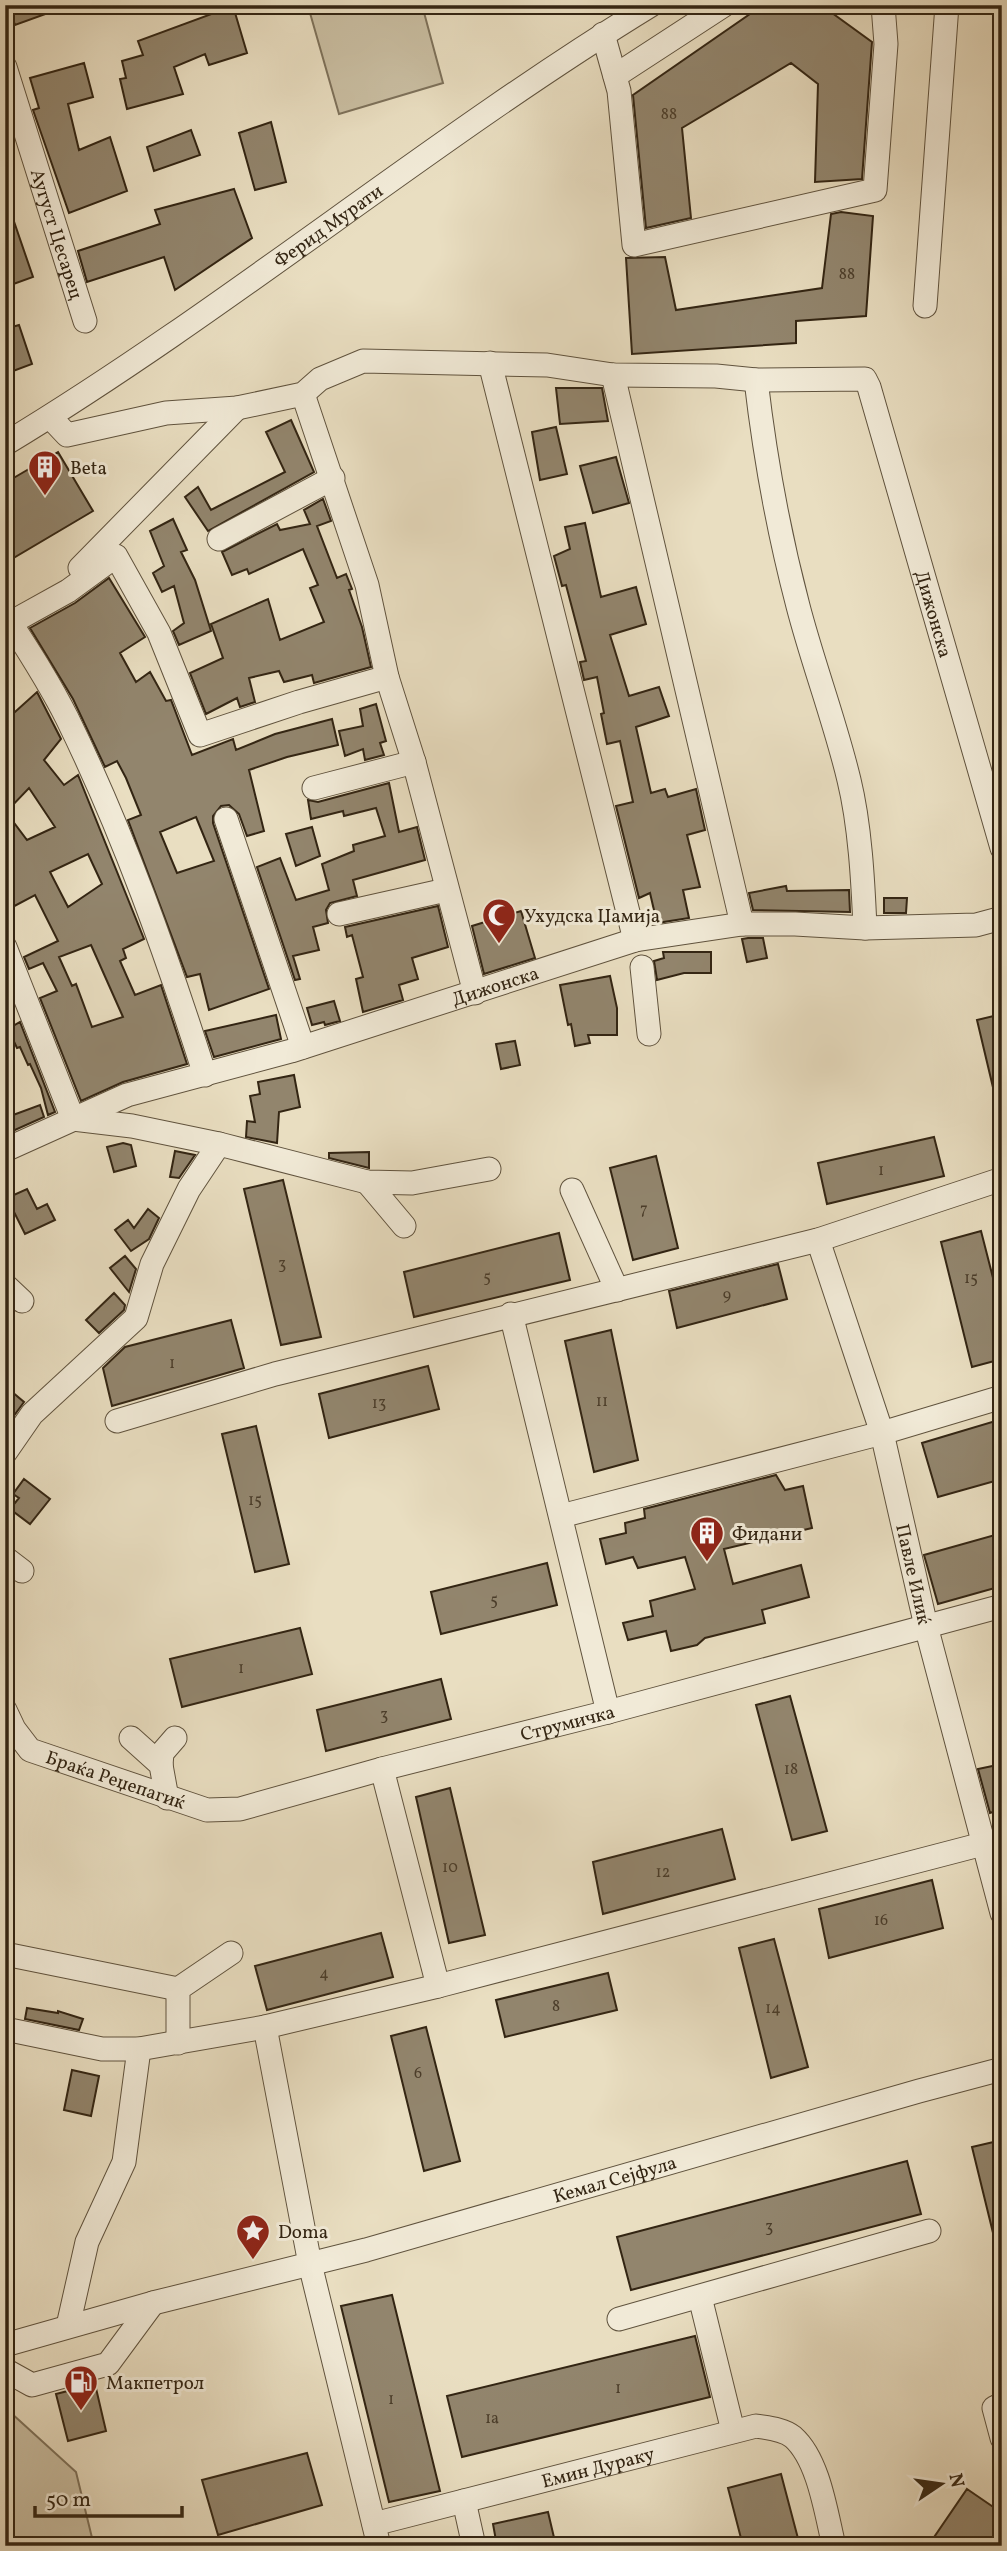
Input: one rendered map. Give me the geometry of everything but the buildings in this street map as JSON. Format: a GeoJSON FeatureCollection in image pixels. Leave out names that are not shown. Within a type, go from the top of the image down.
{"type":"FeatureCollection","features":[{"type":"Feature","properties":{"kind":"street","name":"Ферид Мурати"},"geometry":{"type":"LineString","coordinates":[[5,444],[50,417],[236,292],[603,34],[651,5]]}},
{"type":"Feature","properties":{"kind":"street"},"geometry":{"type":"LineString","coordinates":[[615,76],[724,5]]}},
{"type":"Feature","properties":{"kind":"street"},"geometry":{"type":"LineString","coordinates":[[603,34],[615,76],[634,245],[875,190],[886,44],[883,5]]}},
{"type":"Feature","properties":{"kind":"street"},"geometry":{"type":"LineString","coordinates":[[925,306],[947,5]]}},
{"type":"Feature","properties":{"kind":"street","name":"Аугуст Цесарец"},"geometry":{"type":"LineString","coordinates":[[6,69],[85,321]]}},
{"type":"Feature","properties":{"kind":"street"},"geometry":{"type":"LineString","coordinates":[[50,417],[67,435],[166,413],[237,408],[303,394],[320,379],[363,361],[547,365],[613,375],[716,376],[756,380],[765,462],[780,532],[798,607],[850,782],[863,878],[865,928]]}},
{"type":"Feature","properties":{"kind":"street"},"geometry":{"type":"LineString","coordinates":[[490,363],[635,940]]}},
{"type":"Feature","properties":{"kind":"street"},"geometry":{"type":"LineString","coordinates":[[613,375],[742,924]]}},
{"type":"Feature","properties":{"kind":"street","name":"Дижонска"},"geometry":{"type":"LineString","coordinates":[[756,380],[865,379],[1002,848]]}},
{"type":"Feature","properties":{"kind":"street"},"geometry":{"type":"LineString","coordinates":[[303,394],[367,585],[387,677],[414,762],[475,993]]}},
{"type":"Feature","properties":{"kind":"street"},"geometry":{"type":"LineString","coordinates":[[68,591],[71,577],[237,408]]}},
{"type":"Feature","properties":{"kind":"street"},"geometry":{"type":"LineString","coordinates":[[219,539],[333,478]]}},
{"type":"Feature","properties":{"kind":"street"},"geometry":{"type":"LineString","coordinates":[[205,1074],[146,901],[96,781],[45,678],[8,624],[68,591],[116,556],[159,633],[200,734],[387,677]]}},
{"type":"Feature","properties":{"kind":"street"},"geometry":{"type":"LineString","coordinates":[[314,788],[414,762]]}},
{"type":"Feature","properties":{"kind":"street"},"geometry":{"type":"LineString","coordinates":[[226,819],[303,1047]]}},
{"type":"Feature","properties":{"kind":"street"},"geometry":{"type":"LineString","coordinates":[[339,914],[446,890]]}},
{"type":"Feature","properties":{"kind":"street","name":"Дижонска"},"geometry":{"type":"LineString","coordinates":[[5,1150],[127,1095],[303,1047],[635,940],[742,924],[865,928],[976,925],[1002,918]]}},
{"type":"Feature","properties":{"kind":"street"},"geometry":{"type":"LineString","coordinates":[[5,947],[73,1119],[132,1126],[219,1144],[367,1182],[412,1183],[489,1169]]}},
{"type":"Feature","properties":{"kind":"street"},"geometry":{"type":"LineString","coordinates":[[642,967],[649,1034]]}},
{"type":"Feature","properties":{"kind":"street"},"geometry":{"type":"LineString","coordinates":[[5,1453],[32,1414],[136,1318],[152,1264],[189,1189],[219,1144]]}},
{"type":"Feature","properties":{"kind":"street"},"geometry":{"type":"LineString","coordinates":[[117,1422],[275,1374],[818,1240],[1002,1179]]}},
{"type":"Feature","properties":{"kind":"street"},"geometry":{"type":"LineString","coordinates":[[367,1182],[404,1226]]}},
{"type":"Feature","properties":{"kind":"street"},"geometry":{"type":"LineString","coordinates":[[572,1190],[617,1290]]}},
{"type":"Feature","properties":{"kind":"street","name":"Павле Илиќ"},"geometry":{"type":"LineString","coordinates":[[818,1240],[882,1433],[926,1626],[992,1842],[1002,1913]]}},
{"type":"Feature","properties":{"kind":"street"},"geometry":{"type":"LineString","coordinates":[[5,1285],[22,1301]]}},
{"type":"Feature","properties":{"kind":"street"},"geometry":{"type":"LineString","coordinates":[[511,1314],[608,1712]]}},
{"type":"Feature","properties":{"kind":"street"},"geometry":{"type":"LineString","coordinates":[[561,1516],[882,1433],[1002,1397]]}},
{"type":"Feature","properties":{"kind":"street","name":"Струмичка"},"geometry":{"type":"LineString","coordinates":[[208,1810],[240,1809],[1002,1606]]}},
{"type":"Feature","properties":{"kind":"street","name":"Браќа Реџепагиќ"},"geometry":{"type":"LineString","coordinates":[[5,1710],[14,1729],[30,1750],[208,1810]]}},
{"type":"Feature","properties":{"kind":"street"},"geometry":{"type":"LineString","coordinates":[[131,1738],[161,1765]]}},
{"type":"Feature","properties":{"kind":"street"},"geometry":{"type":"LineString","coordinates":[[167,1798],[161,1765],[162,1753],[175,1738]]}},
{"type":"Feature","properties":{"kind":"street"},"geometry":{"type":"LineString","coordinates":[[382,1769],[438,1986]]}},
{"type":"Feature","properties":{"kind":"street"},"geometry":{"type":"LineString","coordinates":[[5,2029],[102,2049],[139,2049],[178,2043],[438,1986],[992,1842]]}},
{"type":"Feature","properties":{"kind":"street"},"geometry":{"type":"LineString","coordinates":[[5,1954],[178,1989],[231,1953]]}},
{"type":"Feature","properties":{"kind":"street"},"geometry":{"type":"LineString","coordinates":[[178,1989],[178,2043]]}},
{"type":"Feature","properties":{"kind":"street"},"geometry":{"type":"LineString","coordinates":[[265,2026],[310,2264],[376,2535]]}},
{"type":"Feature","properties":{"kind":"street"},"geometry":{"type":"LineString","coordinates":[[68,2326],[87,2242],[124,2162],[139,2049]]}},
{"type":"Feature","properties":{"kind":"street","name":"Кемал Сејфула"},"geometry":{"type":"LineString","coordinates":[[153,2303],[366,2250],[1002,2069]]}},
{"type":"Feature","properties":{"kind":"street"},"geometry":{"type":"LineString","coordinates":[[619,2319],[929,2231]]}},
{"type":"Feature","properties":{"kind":"street"},"geometry":{"type":"LineString","coordinates":[[700,2297],[733,2431]]}},
{"type":"Feature","properties":{"kind":"street"},"geometry":{"type":"LineString","coordinates":[[5,2344],[153,2303]]}},
{"type":"Feature","properties":{"kind":"street"},"geometry":{"type":"LineString","coordinates":[[5,2370],[32,2385],[108,2364],[153,2303]]}},
{"type":"Feature","properties":{"kind":"street"},"geometry":{"type":"LineString","coordinates":[[998,2406],[1002,2438]]}},
{"type":"Feature","properties":{"kind":"street","name":"Емин Дураку"},"geometry":{"type":"LineString","coordinates":[[376,2535],[464,2501],[756,2426],[791,2435],[803,2449],[816,2475],[834,2546]]}},
{"type":"Feature","properties":{"kind":"street"},"geometry":{"type":"LineString","coordinates":[[464,2501],[474,2546]]}},
{"type":"Feature","properties":{"kind":"shaded area"},"geometry":{"type":"Polygon","coordinates":[[[422,5],[443,83],[339,114],[308,6],[422,5]]]}},
{"type":"Feature","properties":{"kind":"shaded area"},"geometry":{"type":"Polygon","coordinates":[[[10,2412],[76,2472],[94,2546],[5,2546],[5,2413],[10,2412]]]}},
{"type":"Feature","properties":{"kind":"place","name":"Beta"},"geometry":{"type":"Point","coordinates":[45,497]}},
{"type":"Feature","properties":{"kind":"place","name":"Ухудска Џамија"},"geometry":{"type":"Point","coordinates":[499,945]}},
{"type":"Feature","properties":{"kind":"place","name":"Фидани"},"geometry":{"type":"Point","coordinates":[707,1563]}},
{"type":"Feature","properties":{"kind":"place","name":"Doma"},"geometry":{"type":"Point","coordinates":[253,2261]}},
{"type":"Feature","properties":{"kind":"place","name":"Макпетрол"},"geometry":{"type":"Point","coordinates":[81,2412]}}]}
